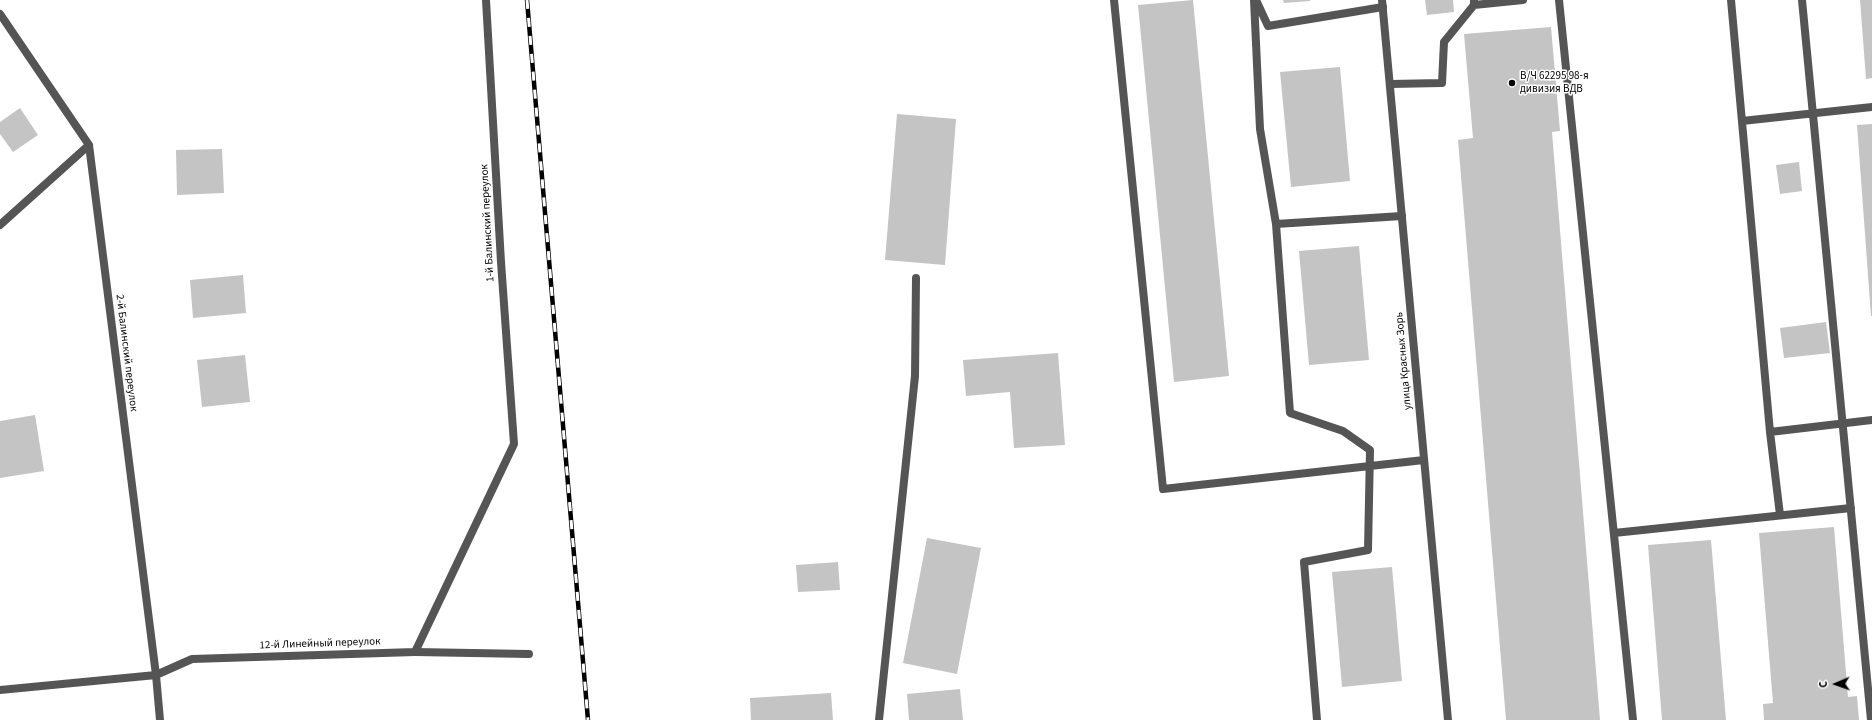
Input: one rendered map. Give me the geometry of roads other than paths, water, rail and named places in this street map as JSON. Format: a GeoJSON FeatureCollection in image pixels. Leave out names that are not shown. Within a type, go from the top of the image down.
{"type":"FeatureCollection","features":[{"type":"Feature","properties":{"kind":"street","name":"1-й Балинский переулок"},"geometry":{"type":"LineString","coordinates":[[415,652],[514,444],[501,262],[486,0]]}},
{"type":"Feature","properties":{"kind":"street"},"geometry":{"type":"LineString","coordinates":[[1114,0],[1163,489],[1424,460]]}},
{"type":"Feature","properties":{"kind":"street"},"geometry":{"type":"LineString","coordinates":[[1255,0],[1260,129],[1276,224],[1290,413],[1343,431],[1370,450],[1371,466],[1368,550],[1304,562],[1317,720]]}},
{"type":"Feature","properties":{"kind":"street"},"geometry":{"type":"LineString","coordinates":[[1255,0],[1268,26],[1382,3]]}},
{"type":"Feature","properties":{"kind":"street"},"geometry":{"type":"LineString","coordinates":[[1390,84],[1442,82],[1444,42],[1474,2],[1523,0]]}},
{"type":"Feature","properties":{"kind":"street"},"geometry":{"type":"LineString","coordinates":[[1559,0],[1634,720]]}},
{"type":"Feature","properties":{"kind":"street"},"geometry":{"type":"LineString","coordinates":[[1731,0],[1770,432],[1780,515]]}},
{"type":"Feature","properties":{"kind":"street"},"geometry":{"type":"LineString","coordinates":[[1802,0],[1871,720]]}},
{"type":"Feature","properties":{"kind":"street","name":"улица Красных Зорь"},"geometry":{"type":"LineString","coordinates":[[1382,3],[1448,720]]}},
{"type":"Feature","properties":{"kind":"street","name":"2-й Балинский переулок"},"geometry":{"type":"LineString","coordinates":[[0,14],[89,145],[156,675],[160,720]]}},
{"type":"Feature","properties":{"kind":"street"},"geometry":{"type":"LineString","coordinates":[[1742,121],[1872,107]]}},
{"type":"Feature","properties":{"kind":"street"},"geometry":{"type":"LineString","coordinates":[[0,225],[89,145]]}},
{"type":"Feature","properties":{"kind":"street"},"geometry":{"type":"LineString","coordinates":[[1276,224],[1402,216]]}},
{"type":"Feature","properties":{"kind":"street"},"geometry":{"type":"LineString","coordinates":[[879,720],[915,376],[916,278]]}},
{"type":"Feature","properties":{"kind":"street"},"geometry":{"type":"LineString","coordinates":[[1770,432],[1872,420]]}},
{"type":"Feature","properties":{"kind":"street"},"geometry":{"type":"LineString","coordinates":[[1614,533],[1851,508]]}},
{"type":"Feature","properties":{"kind":"street","name":"12-й Линейный переулок"},"geometry":{"type":"LineString","coordinates":[[0,690],[156,675],[192,659],[415,652],[529,654]]}},
{"type":"Feature","properties":{"kind":"railway"},"geometry":{"type":"LineString","coordinates":[[527,0],[588,720]]}},
{"type":"Feature","properties":{"kind":"place","name":"В/Ч 62295 98-я дивизия ВДВ"},"geometry":{"type":"Point","coordinates":[1512,83]}}]}
